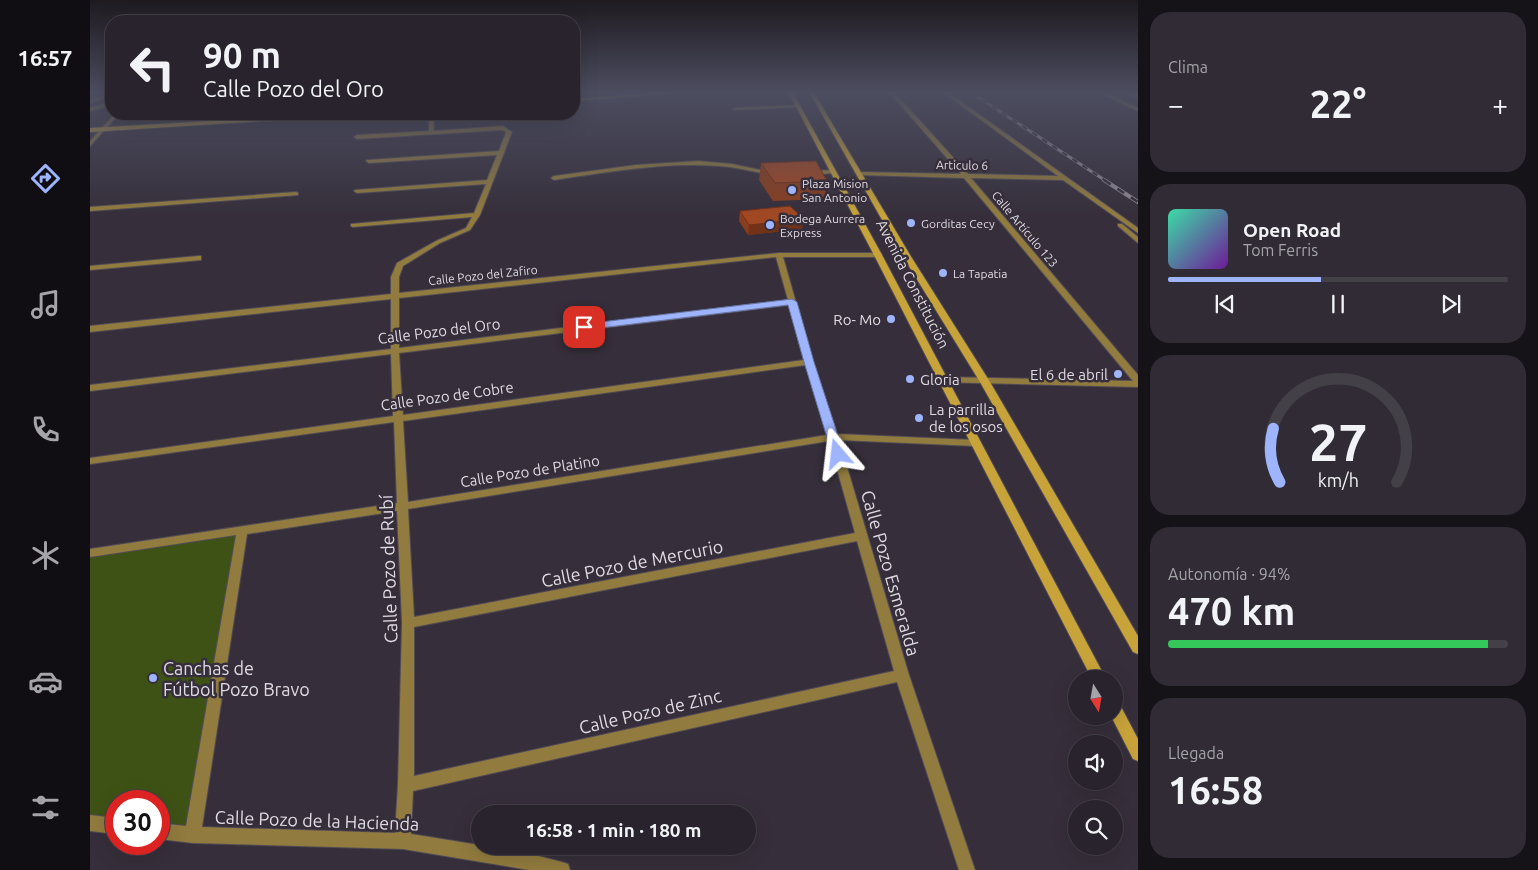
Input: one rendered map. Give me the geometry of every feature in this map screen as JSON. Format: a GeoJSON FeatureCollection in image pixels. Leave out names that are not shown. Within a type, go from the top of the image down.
{"type":"FeatureCollection","features":[{"type":"Feature","properties":{"kind":"main road","name":"Avenida Constitución"},"geometry":{"type":"LineString","coordinates":[[813,134],[1094,670]]}},
{"type":"Feature","properties":{"kind":"main road","name":"Avenida Constitución"},"geometry":{"type":"LineString","coordinates":[[837,134],[906,255],[985,382],[1138,648]]}},
{"type":"Feature","properties":{"kind":"main road"},"geometry":{"type":"LineString","coordinates":[[1123,725],[1138,754]]}},
{"type":"Feature","properties":{"kind":"street"},"geometry":{"type":"LineString","coordinates":[[90,144],[100,134]]}},
{"type":"Feature","properties":{"kind":"street"},"geometry":{"type":"LineString","coordinates":[[358,137],[421,134]]}},
{"type":"Feature","properties":{"kind":"street"},"geometry":{"type":"LineString","coordinates":[[353,225],[477,215],[508,134]]}},
{"type":"Feature","properties":{"kind":"street","name":"Calle Artículo 123"},"geometry":{"type":"LineString","coordinates":[[928,134],[966,176],[1138,382]]}},
{"type":"Feature","properties":{"kind":"street"},"geometry":{"type":"LineString","coordinates":[[1002,134],[1138,231]]}},
{"type":"Feature","properties":{"kind":"street"},"geometry":{"type":"LineString","coordinates":[[369,161],[501,153]]}},
{"type":"Feature","properties":{"kind":"street"},"geometry":{"type":"LineString","coordinates":[[554,178],[655,164],[720,164],[782,174]]}},
{"type":"Feature","properties":{"kind":"street"},"geometry":{"type":"LineString","coordinates":[[799,173],[833,172]]}},
{"type":"Feature","properties":{"kind":"street","name":"Articulo 6"},"geometry":{"type":"LineString","coordinates":[[861,174],[1063,178]]}},
{"type":"Feature","properties":{"kind":"street"},"geometry":{"type":"LineString","coordinates":[[357,191],[490,182]]}},
{"type":"Feature","properties":{"kind":"street"},"geometry":{"type":"LineString","coordinates":[[90,209],[296,194]]}},
{"type":"Feature","properties":{"kind":"street"},"geometry":{"type":"LineString","coordinates":[[1090,197],[1138,242]]}},
{"type":"Feature","properties":{"kind":"street","name":"Calle Pozo de Rubí"},"geometry":{"type":"LineString","coordinates":[[403,841],[406,785],[408,624],[404,506],[395,350],[395,277],[400,265],[438,242],[468,229],[477,215]]}},
{"type":"Feature","properties":{"kind":"street","name":"Calle Pozo del Zafiro"},"geometry":{"type":"LineString","coordinates":[[90,329],[780,255],[878,255]]}},
{"type":"Feature","properties":{"kind":"street","name":"Calle Pozo Esmeralda"},"geometry":{"type":"LineString","coordinates":[[780,255],[809,362],[833,437],[902,675],[967,870]]}},
{"type":"Feature","properties":{"kind":"street"},"geometry":{"type":"LineString","coordinates":[[90,268],[198,258]]}},
{"type":"Feature","properties":{"kind":"street","name":"Calle Pozo del Oro"},"geometry":{"type":"LineString","coordinates":[[90,388],[792,302]]}},
{"type":"Feature","properties":{"kind":"street","name":"Calle Pozo de Cobre"},"geometry":{"type":"LineString","coordinates":[[90,461],[809,362]]}},
{"type":"Feature","properties":{"kind":"street"},"geometry":{"type":"LineString","coordinates":[[942,380],[985,382],[1138,382]]}},
{"type":"Feature","properties":{"kind":"street","name":"Calle Pozo de Platino"},"geometry":{"type":"LineString","coordinates":[[90,553],[404,506],[833,437],[976,443]]}},
{"type":"Feature","properties":{"kind":"street"},"geometry":{"type":"LineString","coordinates":[[193,835],[242,531]]}},
{"type":"Feature","properties":{"kind":"street","name":"Calle Pozo de Mercurio"},"geometry":{"type":"LineString","coordinates":[[408,624],[862,536]]}},
{"type":"Feature","properties":{"kind":"street","name":"Calle Pozo de Zinc"},"geometry":{"type":"LineString","coordinates":[[406,785],[902,675]]}},
{"type":"Feature","properties":{"kind":"street"},"geometry":{"type":"LineString","coordinates":[[90,823],[105,825]]}},
{"type":"Feature","properties":{"kind":"street","name":"Calle Pozo de la Hacienda"},"geometry":{"type":"LineString","coordinates":[[170,832],[193,835],[403,841],[522,860],[562,870]]}},
{"type":"Feature","properties":{"kind":"green space","name":"Canchas de Fútbol Pozo Bravo"},"geometry":{"type":"Polygon","coordinates":[[[240,532],[191,832],[170,829],[170,790],[105,790],[105,822],[90,820],[90,555],[240,532]]]}},
{"type":"Feature","properties":{"kind":"building"},"geometry":{"type":"Polygon","coordinates":[[[816,161],[827,181],[775,183],[761,163],[816,161]]]}},
{"type":"Feature","properties":{"kind":"building"},"geometry":{"type":"Polygon","coordinates":[[[790,206],[804,219],[749,225],[740,211],[790,206]]]}},
{"type":"Feature","properties":{"kind":"railway"},"geometry":{"type":"LineString","coordinates":[[1034,134],[1106,181]]}},
{"type":"Feature","properties":{"kind":"railway"},"geometry":{"type":"LineString","coordinates":[[1104,180],[1138,202]]}},
{"type":"Feature","properties":{"kind":"place","name":"Plaza Mision San Antonio"},"geometry":{"type":"Point","coordinates":[792,190]}},
{"type":"Feature","properties":{"kind":"place","name":"Gorditas Cecy"},"geometry":{"type":"Point","coordinates":[911,223]}},
{"type":"Feature","properties":{"kind":"place","name":"Bodega Aurrera Express"},"geometry":{"type":"Point","coordinates":[770,225]}},
{"type":"Feature","properties":{"kind":"place","name":"La Tapatia"},"geometry":{"type":"Point","coordinates":[943,273]}},
{"type":"Feature","properties":{"kind":"place","name":"Ro- Mo"},"geometry":{"type":"Point","coordinates":[891,319]}},
{"type":"Feature","properties":{"kind":"place","name":"El 6 de abril"},"geometry":{"type":"Point","coordinates":[1118,374]}},
{"type":"Feature","properties":{"kind":"place","name":"Gloria"},"geometry":{"type":"Point","coordinates":[910,379]}},
{"type":"Feature","properties":{"kind":"place","name":"La parrilla de los osos"},"geometry":{"type":"Point","coordinates":[919,418]}},
{"type":"Feature","properties":{"kind":"place","name":"Canchas de Fútbol Pozo Bravo"},"geometry":{"type":"Point","coordinates":[153,678]}},
{"type":"Feature","properties":{"kind":"route"},"geometry":{"type":"LineString","coordinates":[[584,327],[792,302],[838,454]]}}]}
